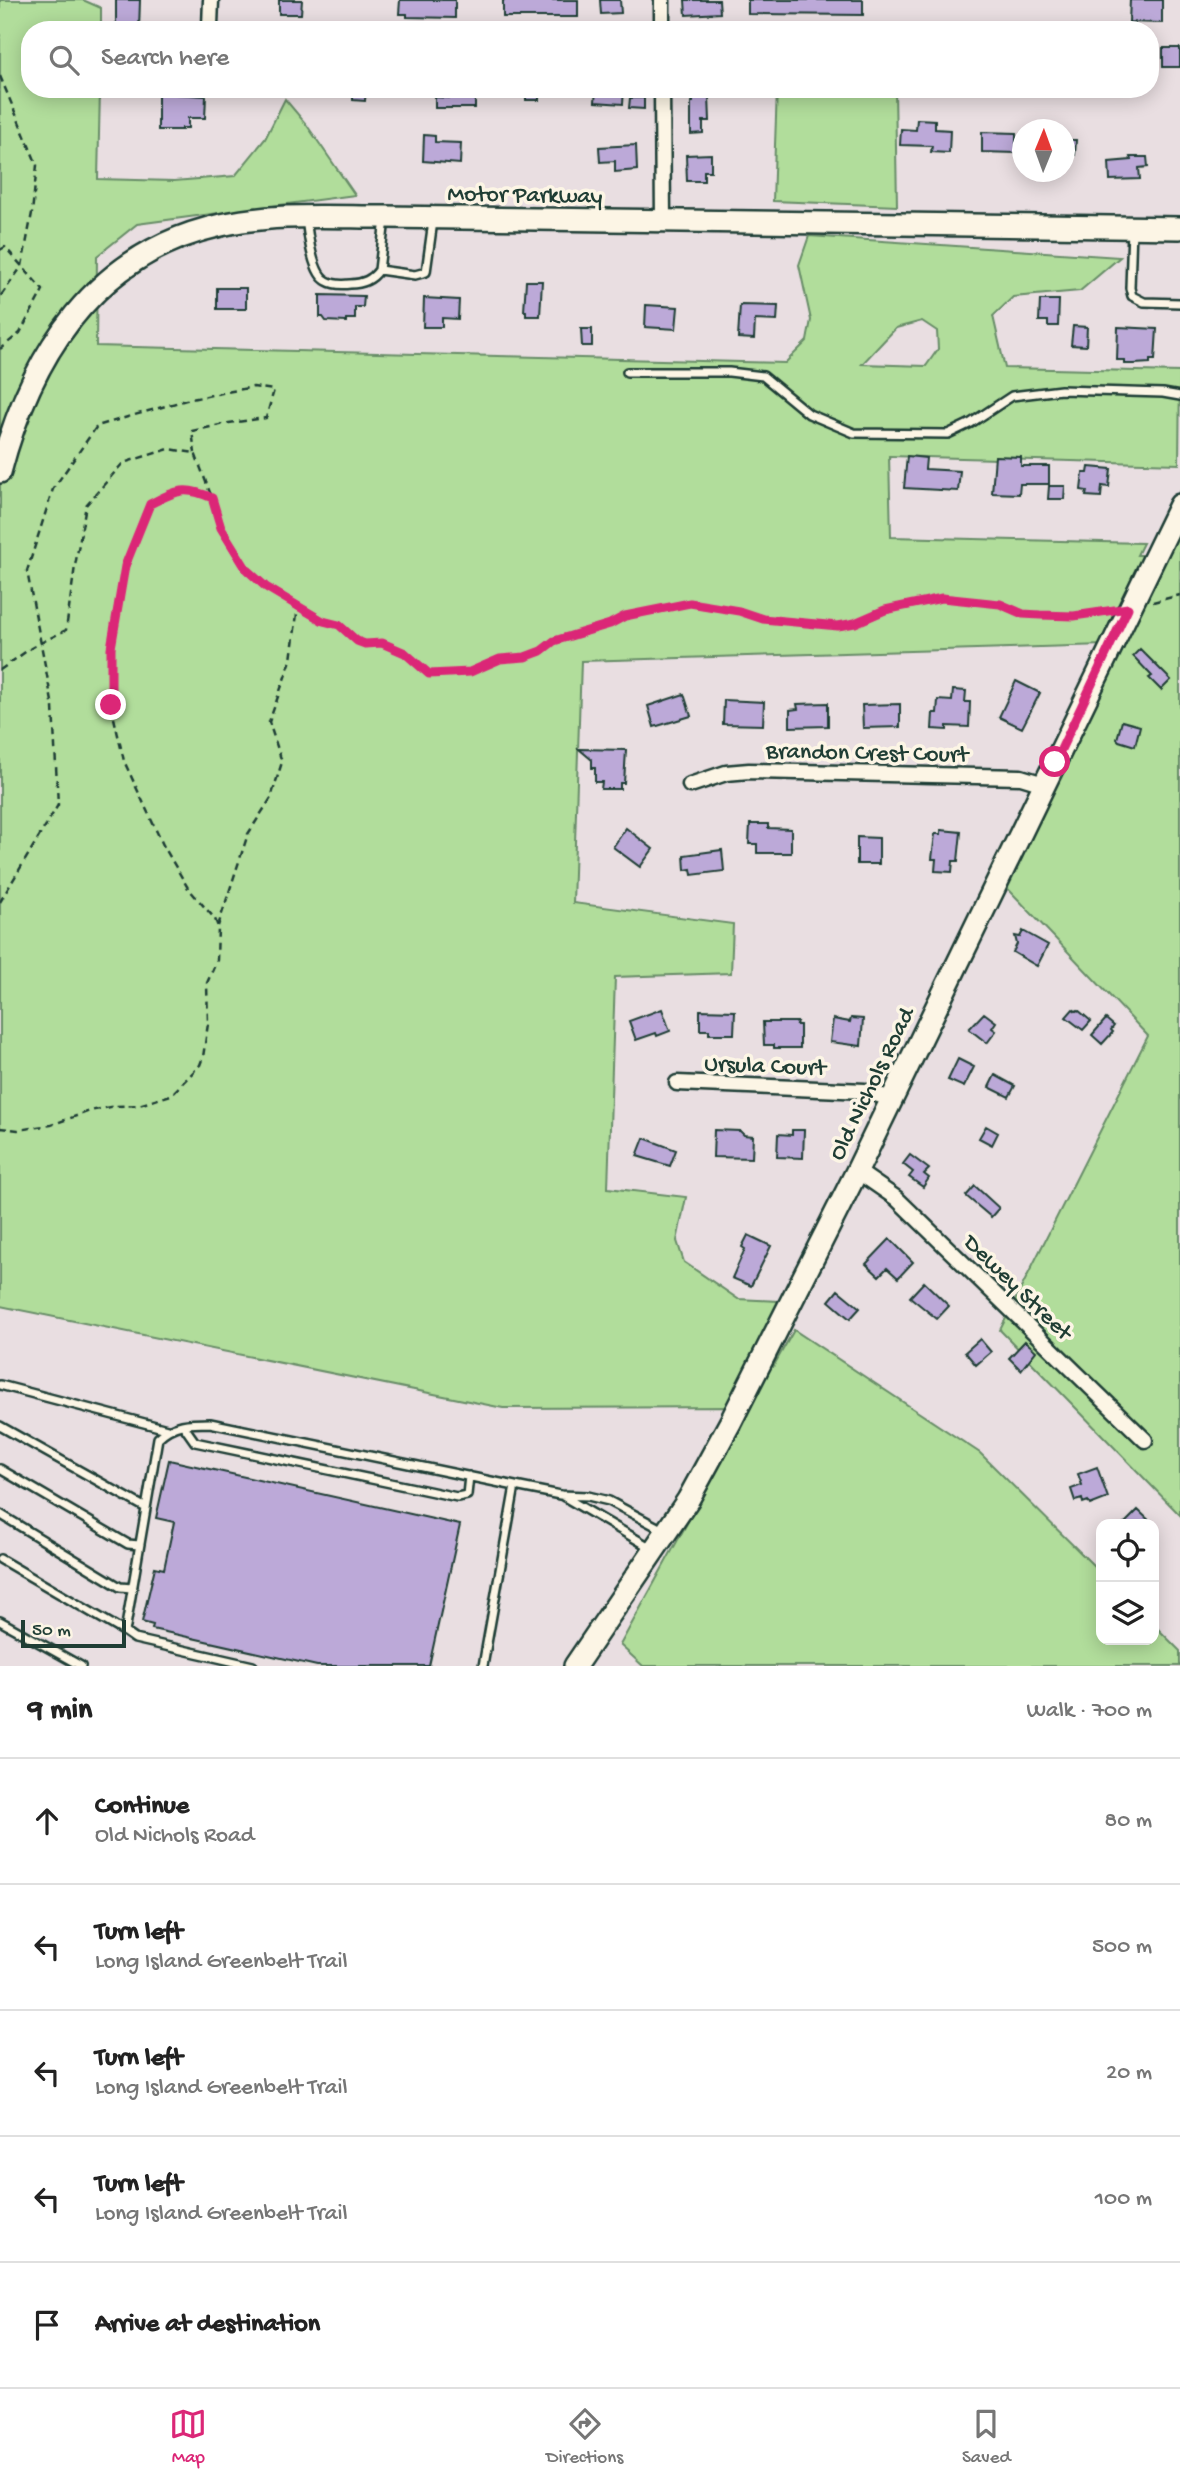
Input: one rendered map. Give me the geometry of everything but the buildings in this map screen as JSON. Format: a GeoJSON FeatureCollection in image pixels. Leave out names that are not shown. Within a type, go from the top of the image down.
{"type":"FeatureCollection","features":[{"type":"Feature","properties":{"kind":"street"},"geometry":{"type":"LineString","coordinates":[[210,21],[211,0]]}},
{"type":"Feature","properties":{"kind":"street"},"geometry":{"type":"LineString","coordinates":[[662,0],[662,21]]}},
{"type":"Feature","properties":{"kind":"street"},"geometry":{"type":"LineString","coordinates":[[662,98],[663,221]]}},
{"type":"Feature","properties":{"kind":"street","name":"Motor Parkway"},"geometry":{"type":"LineString","coordinates":[[0,472],[20,408],[42,362],[65,326],[96,291],[147,254],[182,237],[233,223],[306,218],[433,218],[1180,228]]}},
{"type":"Feature","properties":{"kind":"street","name":"Old Nichols Road"},"geometry":{"type":"LineString","coordinates":[[575,1666],[688,1500],[725,1433],[857,1171],[1180,505]]}},
{"type":"Feature","properties":{"kind":"street","name":"Brandon Crest Court"},"geometry":{"type":"LineString","coordinates":[[690,785],[726,773],[749,771],[1021,777],[1044,784]]}},
{"type":"Feature","properties":{"kind":"street","name":"Ursula Court"},"geometry":{"type":"LineString","coordinates":[[677,1083],[864,1090],[892,1099]]}},
{"type":"Feature","properties":{"kind":"street","name":"Dewey Street"},"geometry":{"type":"LineString","coordinates":[[857,1171],[896,1198],[1145,1440]]}},
{"type":"Feature","properties":{"kind":"lane"},"geometry":{"type":"LineString","coordinates":[[306,218],[314,261],[322,278],[328,282],[357,284],[375,276],[379,270],[385,218]]}},
{"type":"Feature","properties":{"kind":"lane"},"geometry":{"type":"LineString","coordinates":[[379,270],[415,275],[426,272],[433,218]]}},
{"type":"Feature","properties":{"kind":"lane"},"geometry":{"type":"LineString","coordinates":[[1132,228],[1132,296],[1144,302],[1180,303]]}},
{"type":"Feature","properties":{"kind":"lane"},"geometry":{"type":"LineString","coordinates":[[627,372],[729,372],[763,376],[809,414],[854,433],[948,434],[971,424],[1012,396],[1061,390],[1163,393],[1180,396]]}},
{"type":"Feature","properties":{"kind":"lane"},"geometry":{"type":"LineString","coordinates":[[0,1385],[167,1429]]}},
{"type":"Feature","properties":{"kind":"lane"},"geometry":{"type":"LineString","coordinates":[[125,1632],[158,1438],[167,1429],[183,1424],[210,1423],[560,1495],[588,1496],[609,1501],[666,1531]]}},
{"type":"Feature","properties":{"kind":"lane"},"geometry":{"type":"LineString","coordinates":[[183,1424],[195,1442],[457,1497],[467,1495],[469,1476]]}},
{"type":"Feature","properties":{"kind":"lane"},"geometry":{"type":"LineString","coordinates":[[0,1426],[146,1508]]}},
{"type":"Feature","properties":{"kind":"lane"},"geometry":{"type":"LineString","coordinates":[[0,1469],[128,1544],[139,1545]]}},
{"type":"Feature","properties":{"kind":"lane"},"geometry":{"type":"LineString","coordinates":[[483,1666],[515,1486]]}},
{"type":"Feature","properties":{"kind":"lane"},"geometry":{"type":"LineString","coordinates":[[560,1495],[654,1550]]}},
{"type":"Feature","properties":{"kind":"lane"},"geometry":{"type":"LineString","coordinates":[[0,1514],[120,1587],[132,1588]]}},
{"type":"Feature","properties":{"kind":"lane"},"geometry":{"type":"LineString","coordinates":[[0,1559],[135,1639],[253,1666]]}},
{"type":"Feature","properties":{"kind":"lane"},"geometry":{"type":"LineString","coordinates":[[0,1620],[81,1666]]}},
{"type":"Feature","properties":{"kind":"path"},"geometry":{"type":"LineString","coordinates":[[0,76],[37,165],[32,213],[22,266],[0,297]]}},
{"type":"Feature","properties":{"kind":"path"},"geometry":{"type":"LineString","coordinates":[[0,250],[5,247],[43,290],[20,332],[0,349]]}},
{"type":"Feature","properties":{"kind":"path"},"geometry":{"type":"LineString","coordinates":[[0,902],[58,804],[53,707],[27,572],[52,489],[97,426],[186,400],[253,387],[274,390],[266,418],[192,431],[195,453],[221,528],[247,570],[266,587],[323,621],[339,625],[357,641],[365,644],[382,643],[405,653],[429,674],[470,672],[500,659],[525,657],[541,651],[554,641],[610,624],[625,616],[690,603],[739,611],[763,619],[838,626],[855,623],[885,610],[942,598],[1000,604],[1023,614],[1074,616],[1128,608],[1180,596]]}},
{"type":"Feature","properties":{"kind":"path"},"geometry":{"type":"LineString","coordinates":[[0,670],[66,630],[86,505],[123,463],[169,449],[195,453]]}},
{"type":"Feature","properties":{"kind":"path"},"geometry":{"type":"LineString","coordinates":[[212,498],[195,490],[173,493],[150,504],[125,566],[111,648],[111,705],[124,761],[163,845],[188,888],[215,919],[218,927]]}},
{"type":"Feature","properties":{"kind":"path"},"geometry":{"type":"LineString","coordinates":[[0,1128],[18,1130],[51,1125],[90,1111],[139,1105],[171,1095],[200,1065],[204,1057],[208,1024],[207,983],[218,960],[218,927],[248,834],[271,798],[282,762],[269,722],[291,660],[298,606]]}},
{"type":"Feature","properties":{"kind":"green space"},"geometry":{"type":"Polygon","coordinates":[[[0,0],[83,0],[101,8],[101,21],[21,21],[21,98],[100,98],[98,179],[174,181],[235,176],[265,139],[285,99],[306,124],[355,195],[137,224],[97,256],[96,346],[785,363],[807,341],[811,320],[799,265],[809,236],[1120,257],[1080,291],[1013,297],[993,316],[1005,368],[1180,372],[1179,464],[889,456],[891,537],[1143,543],[1137,555],[1148,555],[1180,491],[1180,1515],[1000,1330],[1148,1036],[993,873],[1104,645],[581,661],[573,903],[733,924],[731,973],[615,977],[608,1188],[686,1197],[677,1241],[684,1262],[738,1299],[799,1302],[782,1338],[773,1367],[794,1330],[980,1453],[1096,1568],[1096,1645],[1159,1645],[1159,1630],[1180,1651],[1180,1666],[643,1666],[620,1645],[751,1407],[503,1408],[0,1306],[0,0]],[[922,321],[896,328],[862,364],[926,366],[938,349],[937,331],[922,321]]]}},
{"type":"Feature","properties":{"kind":"green space"},"geometry":{"type":"Polygon","coordinates":[[[777,98],[895,98],[897,206],[773,201],[777,98]]]}},
{"type":"Feature","properties":{"kind":"route"},"geometry":{"type":"LineString","coordinates":[[111,705],[111,648],[125,566],[150,504],[173,493],[195,490],[212,498],[221,528],[247,570],[266,587],[323,621],[339,625],[357,641],[365,644],[382,643],[405,653],[429,674],[470,672],[500,659],[525,657],[541,651],[554,641],[610,624],[625,616],[690,603],[739,611],[763,619],[838,626],[855,623],[885,610],[942,598],[1000,604],[1023,614],[1040,615],[1074,616],[1128,608],[1055,762]]}}]}
